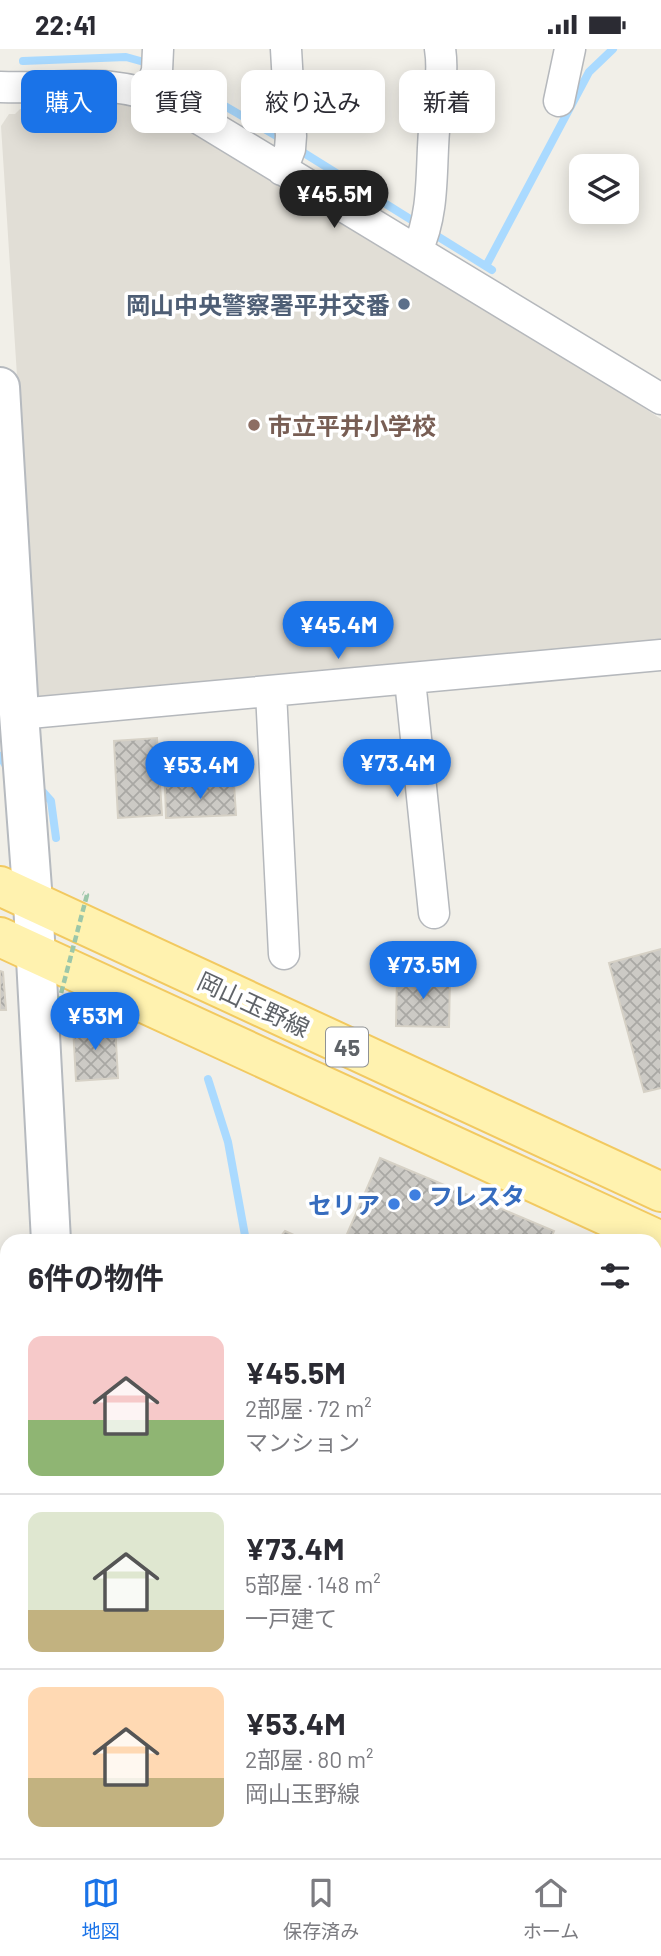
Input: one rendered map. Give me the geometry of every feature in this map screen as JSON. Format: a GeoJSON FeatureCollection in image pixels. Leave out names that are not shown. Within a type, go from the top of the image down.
{"type":"FeatureCollection","features":[{"type":"Feature","properties":{"kind":"main road","name":"岡山玉野線"},"geometry":{"type":"LineString","coordinates":[[17,894],[661,1192]]}},
{"type":"Feature","properties":{"kind":"main road","name":"岡山玉野線"},"geometry":{"type":"LineString","coordinates":[[0,937],[646,1234]]}},
{"type":"Feature","properties":{"kind":"street"},"geometry":{"type":"LineString","coordinates":[[286,49],[288,152]]}},
{"type":"Feature","properties":{"kind":"street"},"geometry":{"type":"LineString","coordinates":[[423,235],[443,71],[440,49]]}},
{"type":"Feature","properties":{"kind":"street"},"geometry":{"type":"LineString","coordinates":[[559,101],[570,49]]}},
{"type":"Feature","properties":{"kind":"street"},"geometry":{"type":"LineString","coordinates":[[0,86],[98,85],[156,68],[173,103],[288,152],[423,235],[661,398]]}},
{"type":"Feature","properties":{"kind":"street"},"geometry":{"type":"LineString","coordinates":[[0,387],[4,518],[19,714],[13,790],[17,894],[35,954],[51,1234]]}},
{"type":"Feature","properties":{"kind":"street"},"geometry":{"type":"LineString","coordinates":[[19,714],[410,680],[660,663]]}},
{"type":"Feature","properties":{"kind":"street"},"geometry":{"type":"LineString","coordinates":[[410,680],[434,913]]}},
{"type":"Feature","properties":{"kind":"street"},"geometry":{"type":"LineString","coordinates":[[271,692],[284,954]]}},
{"type":"Feature","properties":{"kind":"path"},"geometry":{"type":"LineString","coordinates":[[61,1002],[59,1001],[87,895],[83,893]]}},
{"type":"Feature","properties":{"kind":"shaded area"},"geometry":{"type":"Polygon","coordinates":[[[131,100],[131,133],[194,133],[469,294],[661,419],[661,647],[38,704],[1,126],[9,114],[15,114],[21,109],[21,133],[117,133],[117,101],[131,100]]]}},
{"type":"Feature","properties":{"kind":"building"},"geometry":{"type":"Polygon","coordinates":[[[157,738],[162,815],[118,818],[114,741],[157,738]]]}},
{"type":"Feature","properties":{"kind":"building"},"geometry":{"type":"Polygon","coordinates":[[[234,784],[236,815],[166,818],[165,786],[234,784]]]}},
{"type":"Feature","properties":{"kind":"building"},"geometry":{"type":"Polygon","coordinates":[[[661,949],[661,1088],[644,1092],[609,963],[661,949]]]}},
{"type":"Feature","properties":{"kind":"building"},"geometry":{"type":"Polygon","coordinates":[[[0,971],[3,972],[6,1010],[0,1010],[0,971]]]}},
{"type":"Feature","properties":{"kind":"building"},"geometry":{"type":"Polygon","coordinates":[[[397,975],[450,977],[449,1027],[396,1026],[397,975]]]}},
{"type":"Feature","properties":{"kind":"building"},"geometry":{"type":"Polygon","coordinates":[[[115,1024],[118,1078],[76,1081],[73,1026],[115,1024]]]}},
{"type":"Feature","properties":{"kind":"building","name":"フレスタ"},"geometry":{"type":"Polygon","coordinates":[[[380,1158],[554,1231],[553,1234],[347,1234],[380,1158]]]}},
{"type":"Feature","properties":{"kind":"waterway"},"geometry":{"type":"LineString","coordinates":[[486,266],[589,72],[613,49]]}},
{"type":"Feature","properties":{"kind":"waterway"},"geometry":{"type":"LineString","coordinates":[[23,61],[126,57],[151,64]]}},
{"type":"Feature","properties":{"kind":"waterway"},"geometry":{"type":"LineString","coordinates":[[227,107],[285,141]]}},
{"type":"Feature","properties":{"kind":"waterway"},"geometry":{"type":"LineString","coordinates":[[296,148],[418,224]]}},
{"type":"Feature","properties":{"kind":"waterway"},"geometry":{"type":"LineString","coordinates":[[429,231],[492,270]]}},
{"type":"Feature","properties":{"kind":"waterway"},"geometry":{"type":"LineString","coordinates":[[0,756],[9,771]]}},
{"type":"Feature","properties":{"kind":"waterway"},"geometry":{"type":"LineString","coordinates":[[43,792],[51,801],[56,838]]}},
{"type":"Feature","properties":{"kind":"waterway"},"geometry":{"type":"LineString","coordinates":[[208,1079],[228,1142],[245,1234]]}},
{"type":"Feature","properties":{"kind":"place","name":"岡山中央警察署平井交番"},"geometry":{"type":"Point","coordinates":[404,304]}},
{"type":"Feature","properties":{"kind":"place","name":"市立平井小学校"},"geometry":{"type":"Point","coordinates":[254,425]}},
{"type":"Feature","properties":{"kind":"place","name":"フレスタ"},"geometry":{"type":"Point","coordinates":[415,1195]}},
{"type":"Feature","properties":{"kind":"place","name":"セリア"},"geometry":{"type":"Point","coordinates":[394,1204]}}]}
